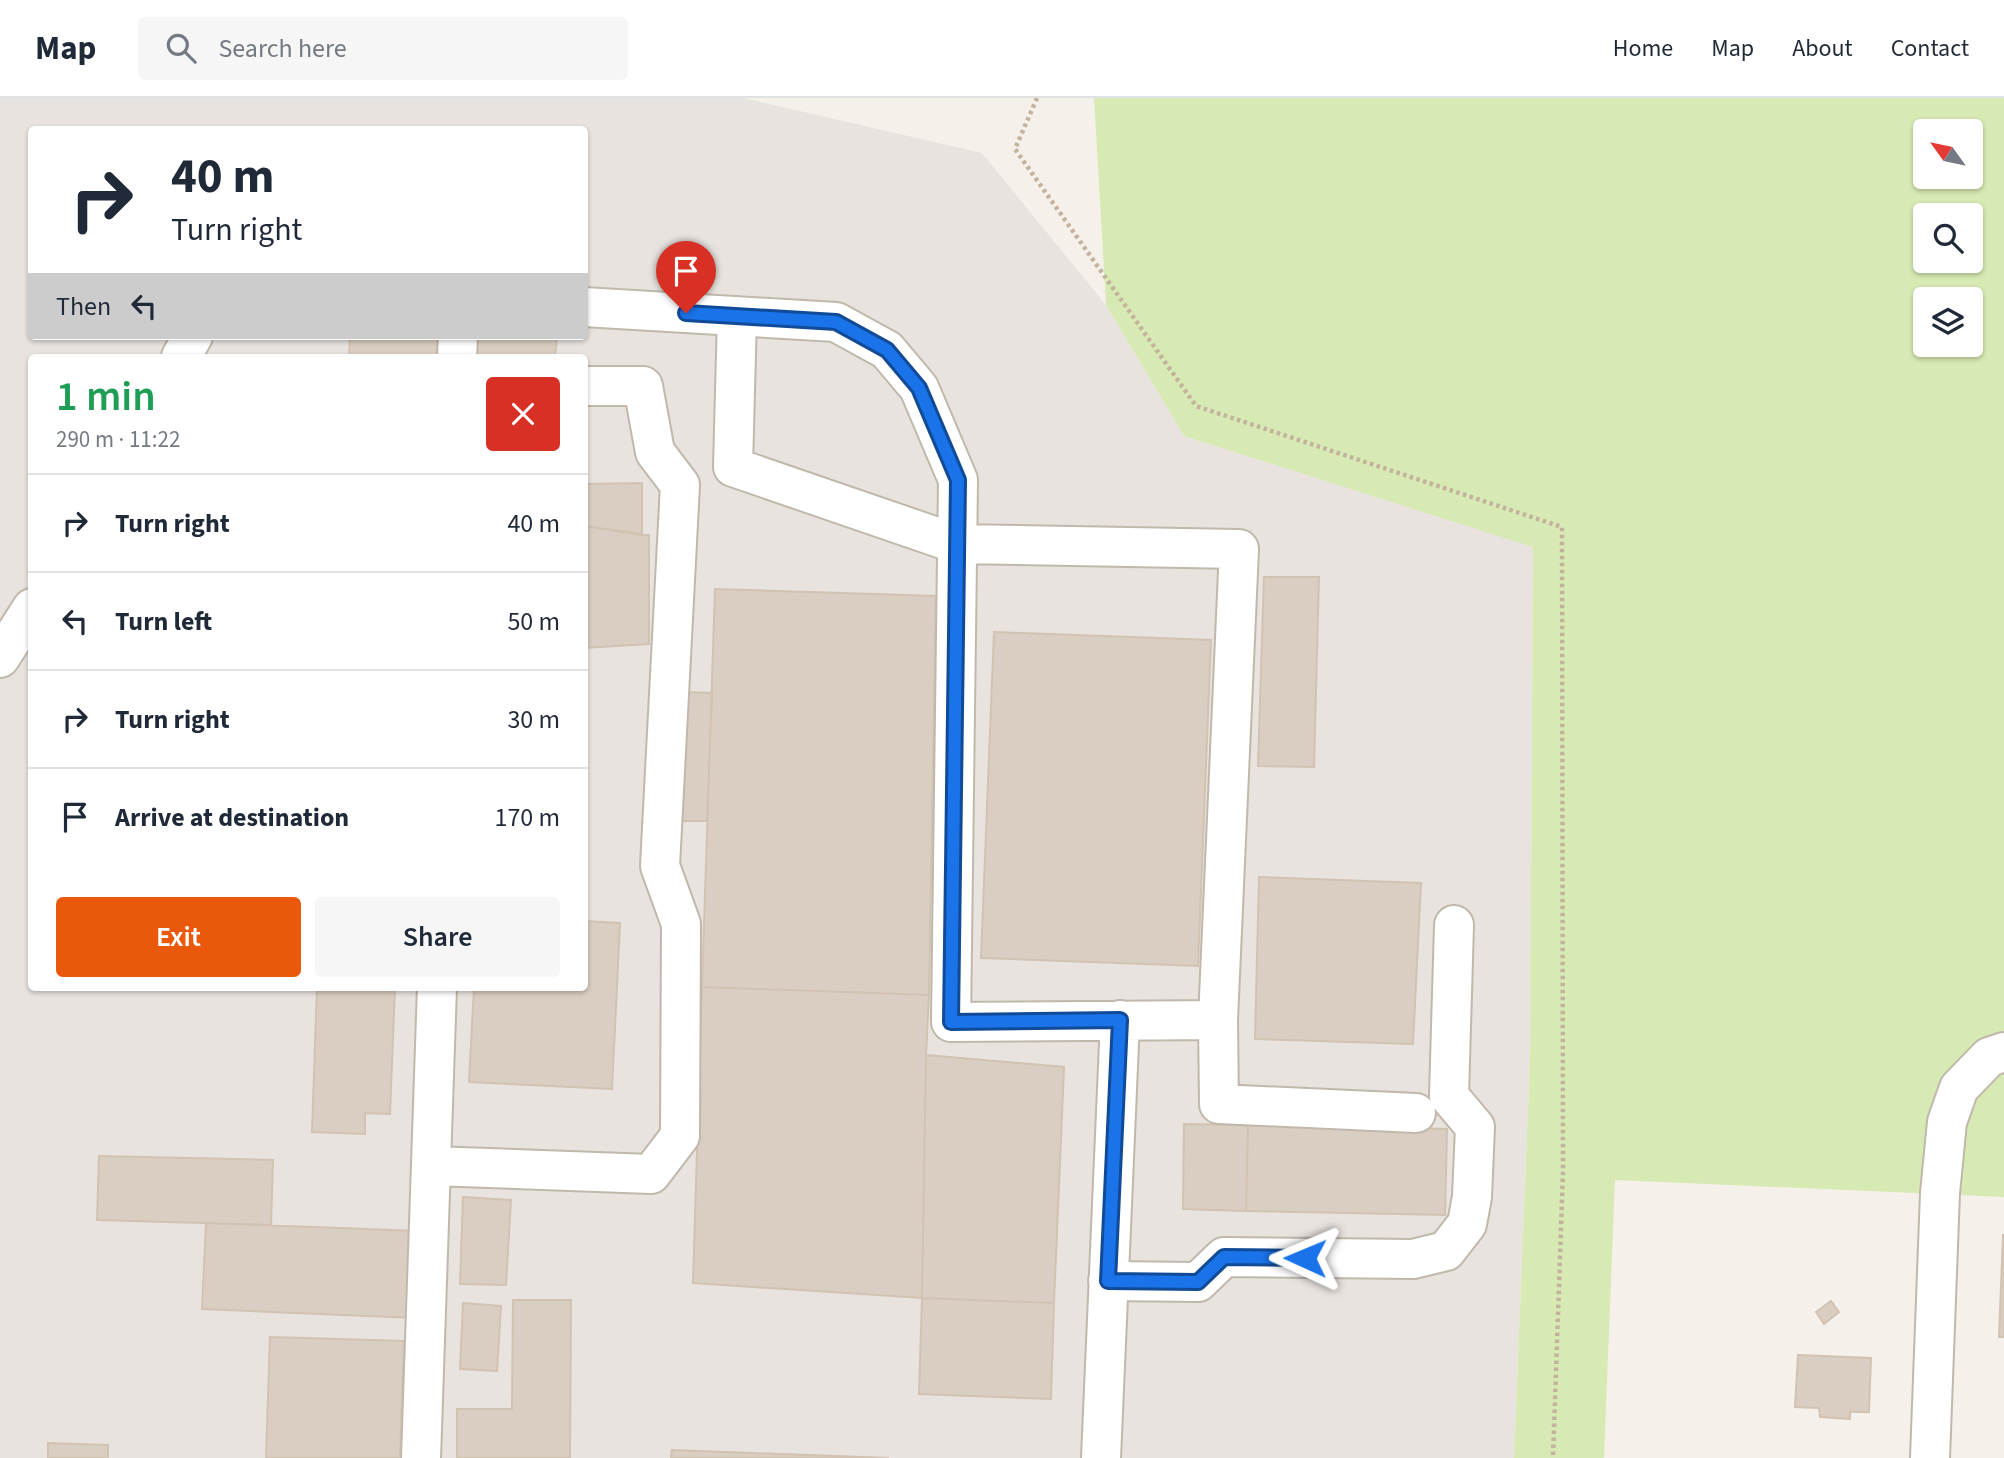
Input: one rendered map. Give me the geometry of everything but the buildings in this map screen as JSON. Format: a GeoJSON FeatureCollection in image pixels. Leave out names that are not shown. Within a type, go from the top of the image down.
{"type":"FeatureCollection","features":[{"type":"Feature","properties":{"kind":"lane"},"geometry":{"type":"LineString","coordinates":[[588,307],[836,322],[887,350],[919,388],[958,480],[951,1022],[1218,1020]]}},
{"type":"Feature","properties":{"kind":"lane"},"geometry":{"type":"LineString","coordinates":[[737,316],[733,467],[957,544],[1239,549],[1218,1020],[1219,1104],[1416,1112]]}},
{"type":"Feature","properties":{"kind":"lane"},"geometry":{"type":"LineString","coordinates":[[432,1166],[651,1174],[680,1136],[681,924],[660,866],[680,485],[655,452],[643,386],[588,386]]}},
{"type":"Feature","properties":{"kind":"lane"},"geometry":{"type":"LineString","coordinates":[[0,658],[28,614]]}},
{"type":"Feature","properties":{"kind":"lane"},"geometry":{"type":"LineString","coordinates":[[1108,1281],[1198,1282],[1224,1257],[1413,1259],[1446,1251],[1467,1224],[1472,1197],[1475,1127],[1449,1096],[1454,925]]}},
{"type":"Feature","properties":{"kind":"lane"},"geometry":{"type":"LineString","coordinates":[[421,1458],[436,991]]}},
{"type":"Feature","properties":{"kind":"lane"},"geometry":{"type":"LineString","coordinates":[[1101,1458],[1120,1020]]}},
{"type":"Feature","properties":{"kind":"lane"},"geometry":{"type":"LineString","coordinates":[[1930,1458],[1940,1193],[1947,1122],[1959,1088],[1989,1058],[2004,1052]]}},
{"type":"Feature","properties":{"kind":"path"},"geometry":{"type":"LineString","coordinates":[[1037,98],[1015,149],[1196,405],[1562,527],[1563,1171],[1553,1458]]}},
{"type":"Feature","properties":{"kind":"shaded area"},"geometry":{"type":"Polygon","coordinates":[[[0,98],[744,98],[982,153],[1106,305],[1184,436],[1533,546],[1530,1059],[1514,1458],[0,1458],[0,98]]]}},
{"type":"Feature","properties":{"kind":"green space"},"geometry":{"type":"Polygon","coordinates":[[[1094,98],[2004,98],[2004,1197],[1615,1180],[1604,1458],[1514,1458],[1530,1059],[1533,547],[1184,436],[1106,305],[1094,98]]]}},
{"type":"Feature","properties":{"kind":"route"},"geometry":{"type":"LineString","coordinates":[[686,313],[836,322],[887,350],[919,388],[958,480],[951,1022],[1120,1020],[1108,1281],[1198,1282],[1224,1257],[1305,1258]]}}]}
